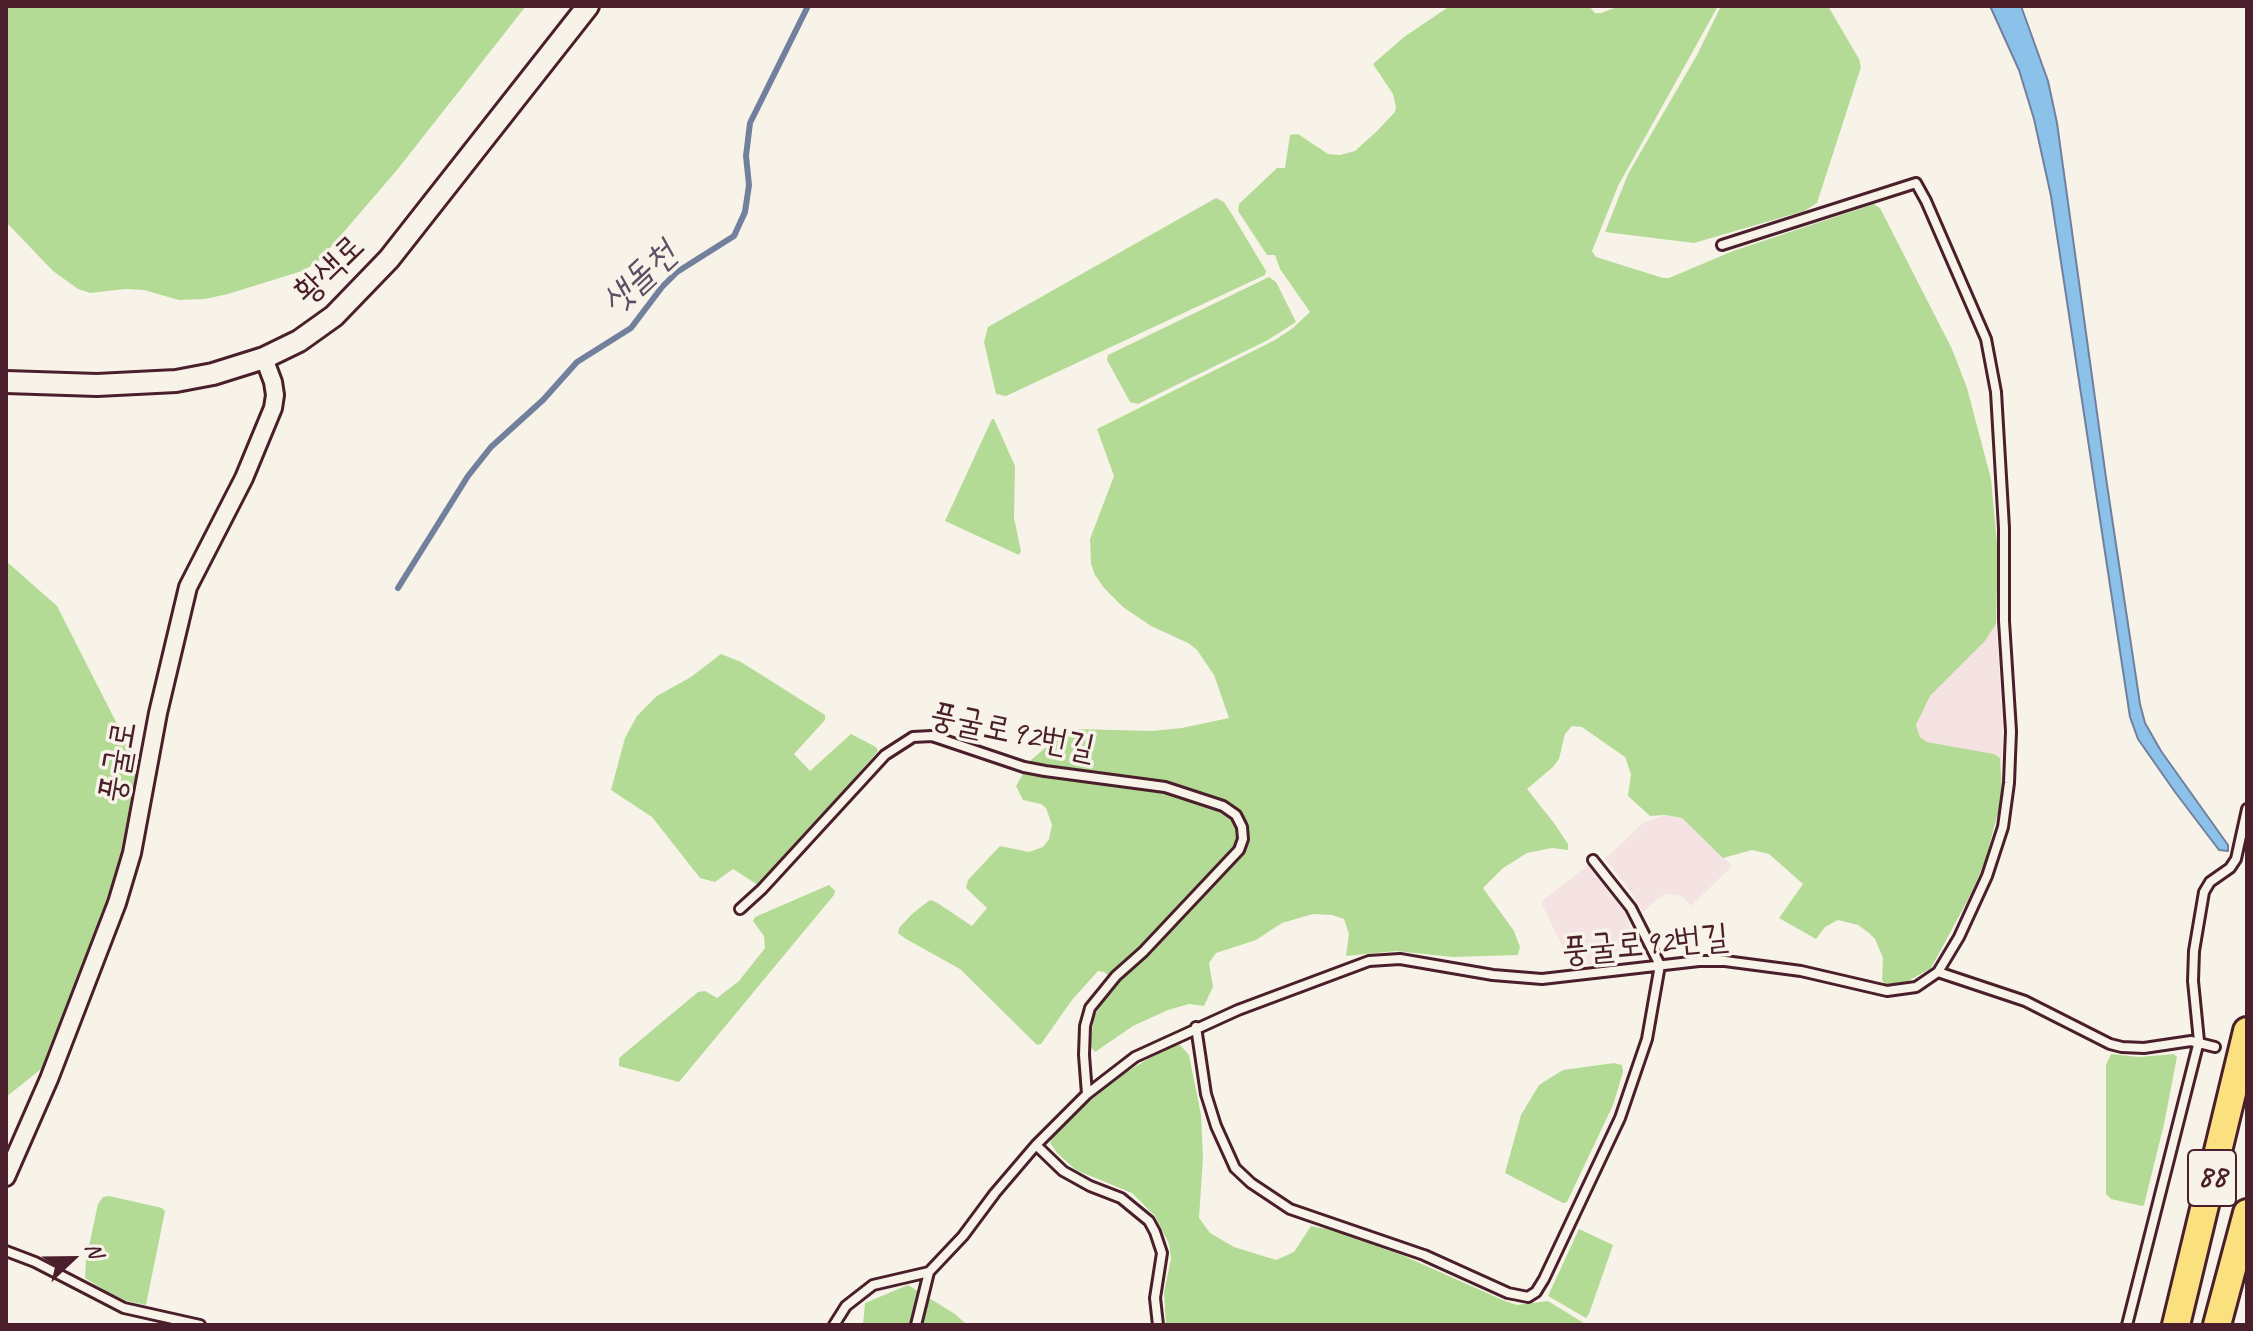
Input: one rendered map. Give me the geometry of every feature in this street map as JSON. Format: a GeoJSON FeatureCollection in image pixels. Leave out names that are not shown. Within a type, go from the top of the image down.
{"type":"FeatureCollection","features":[{"type":"Feature","properties":{"kind":"highway","name":"88"},"geometry":{"type":"LineString","coordinates":[[2176,1325],[2247,1031]]}},
{"type":"Feature","properties":{"kind":"highway","name":"88"},"geometry":{"type":"LineString","coordinates":[[2217,1325],[2247,1213]]}},
{"type":"Feature","properties":{"kind":"street","name":"황색로"},"geometry":{"type":"LineString","coordinates":[[6,382],[151,383],[213,374],[264,358],[299,341],[334,316],[361,291],[418,224],[588,6]]}},
{"type":"Feature","properties":{"kind":"street","name":"풍굴로"},"geometry":{"type":"LineString","coordinates":[[6,1177],[49,1079],[117,903],[132,853],[161,702],[188,587],[244,478],[273,408],[273,382],[264,358]]}},
{"type":"Feature","properties":{"kind":"lane"},"geometry":{"type":"LineString","coordinates":[[1722,245],[1916,183],[1920,187],[1986,339],[1996,392],[2011,731],[2003,827],[1987,876],[1959,937],[1938,972],[2025,1001],[2110,1044],[2144,1048],[2199,1041],[2215,1047]]}},
{"type":"Feature","properties":{"kind":"lane","name":"풍굴로92번길"},"geometry":{"type":"LineString","coordinates":[[740,909],[885,755],[913,737],[932,736],[1024,767],[1165,787],[1223,806],[1236,815],[1242,827],[1243,839],[1239,850],[1143,952],[1116,976],[1090,1008],[1085,1026],[1087,1094]]}},
{"type":"Feature","properties":{"kind":"lane"},"geometry":{"type":"LineString","coordinates":[[2127,1325],[2199,1041],[2193,981],[2194,951],[2202,902],[2210,882],[2230,868],[2236,859],[2247,809]]}},
{"type":"Feature","properties":{"kind":"lane"},"geometry":{"type":"LineString","coordinates":[[1196,1027],[1206,1094],[1216,1126],[1235,1168],[1251,1183],[1290,1209],[1424,1255],[1508,1293],[1528,1297],[1536,1292],[1544,1279],[1620,1118],[1647,1039],[1660,965],[1631,908],[1593,860]]}},
{"type":"Feature","properties":{"kind":"lane","name":"풍굴로92번길"},"geometry":{"type":"LineString","coordinates":[[929,1272],[963,1236],[1036,1145],[1087,1094],[1135,1057],[1196,1027],[1357,964],[1382,959],[1542,979],[1699,961],[1748,962],[1887,991],[1916,987],[1938,972]]}},
{"type":"Feature","properties":{"kind":"lane"},"geometry":{"type":"LineString","coordinates":[[1036,1145],[1074,1178],[1121,1198],[1149,1221],[1162,1253],[1155,1298],[1158,1325]]}},
{"type":"Feature","properties":{"kind":"lane"},"geometry":{"type":"LineString","coordinates":[[6,1251],[35,1262],[124,1308],[200,1325]]}},
{"type":"Feature","properties":{"kind":"lane"},"geometry":{"type":"LineString","coordinates":[[834,1325],[846,1306],[873,1285],[929,1272],[916,1325]]}},
{"type":"Feature","properties":{"kind":"shaded area"},"geometry":{"type":"Polygon","coordinates":[[[1996,624],[2003,726],[2002,764],[1994,754],[1927,742],[1920,737],[1916,725],[1930,696],[1985,641],[1996,624]]]}},
{"type":"Feature","properties":{"kind":"shaded area"},"geometry":{"type":"Polygon","coordinates":[[[1666,815],[1682,818],[1732,866],[1691,906],[1682,896],[1666,894],[1643,912],[1605,859],[1643,823],[1666,815]]]}},
{"type":"Feature","properties":{"kind":"shaded area"},"geometry":{"type":"Polygon","coordinates":[[[1588,865],[1626,914],[1639,957],[1572,967],[1541,902],[1588,865]]]}},
{"type":"Feature","properties":{"kind":"green space"},"geometry":{"type":"Polygon","coordinates":[[[6,6],[526,6],[397,170],[317,263],[302,271],[228,294],[179,300],[144,290],[90,293],[78,289],[53,271],[6,222],[6,6]]]}},
{"type":"Feature","properties":{"kind":"green space"},"geometry":{"type":"Polygon","coordinates":[[[1450,6],[1589,6],[1595,13],[1601,13],[1620,6],[1718,6],[1618,186],[1592,251],[1596,257],[1669,278],[1733,251],[1874,204],[1880,208],[1952,349],[1967,388],[1991,479],[1998,554],[1996,624],[1985,641],[1930,696],[1916,725],[1920,737],[1927,742],[1994,754],[2000,758],[2002,788],[1999,809],[1985,861],[1931,968],[1908,981],[1885,985],[1882,980],[1883,958],[1869,933],[1858,925],[1838,920],[1825,927],[1816,939],[1779,918],[1803,884],[1769,854],[1752,850],[1723,858],[1682,818],[1650,816],[1628,796],[1631,774],[1625,757],[1582,727],[1572,726],[1565,734],[1559,759],[1527,789],[1554,823],[1568,844],[1568,850],[1552,848],[1527,853],[1503,868],[1483,888],[1514,931],[1520,947],[1518,955],[1453,957],[1396,951],[1346,956],[1349,934],[1344,919],[1313,914],[1282,923],[1256,940],[1216,953],[1209,963],[1213,987],[1204,1006],[1189,1004],[1168,1010],[1133,1026],[1095,1052],[1090,1045],[1094,1016],[1116,982],[1098,971],[1072,1000],[1041,1044],[1037,1045],[960,969],[906,939],[898,933],[899,928],[930,900],[972,926],[987,908],[966,888],[968,880],[1000,846],[1029,852],[1043,847],[1049,839],[1052,825],[1046,808],[1023,800],[1016,786],[1031,760],[1064,732],[1077,729],[1152,731],[1229,718],[1214,675],[1197,650],[1123,607],[1095,575],[1091,564],[1090,539],[1114,476],[1097,429],[1275,340],[1310,312],[1280,269],[1275,255],[1267,255],[1238,211],[1239,204],[1277,168],[1285,168],[1290,135],[1298,134],[1328,154],[1340,155],[1355,151],[1376,132],[1396,107],[1393,94],[1373,64],[1404,37],[1450,6]]]}},
{"type":"Feature","properties":{"kind":"green space"},"geometry":{"type":"Polygon","coordinates":[[[1721,6],[1828,6],[1859,59],[1861,67],[1817,203],[1804,211],[1694,243],[1605,232],[1628,174],[1697,55],[1721,6]]]}},
{"type":"Feature","properties":{"kind":"green space"},"geometry":{"type":"Polygon","coordinates":[[[1216,198],[1224,202],[1233,216],[1266,271],[1265,275],[1006,396],[996,394],[984,342],[988,327],[1216,198]]]}},
{"type":"Feature","properties":{"kind":"green space"},"geometry":{"type":"Polygon","coordinates":[[[1269,277],[1276,282],[1296,322],[1268,340],[1138,404],[1130,402],[1107,360],[1108,355],[1269,277]]]}},
{"type":"Feature","properties":{"kind":"green space"},"geometry":{"type":"Polygon","coordinates":[[[992,419],[1015,466],[1014,518],[1021,551],[1019,555],[945,521],[992,419]]]}},
{"type":"Feature","properties":{"kind":"green space"},"geometry":{"type":"Polygon","coordinates":[[[6,561],[57,606],[143,775],[109,902],[45,1066],[6,1097],[6,561]]]}},
{"type":"Feature","properties":{"kind":"green space"},"geometry":{"type":"Polygon","coordinates":[[[721,654],[741,662],[825,715],[825,720],[794,754],[810,771],[851,734],[878,751],[758,885],[733,869],[715,882],[700,878],[652,817],[611,790],[625,738],[637,716],[657,696],[691,677],[721,654]]]}},
{"type":"Feature","properties":{"kind":"green space"},"geometry":{"type":"Polygon","coordinates":[[[829,885],[835,891],[834,895],[679,1082],[619,1066],[619,1058],[698,992],[705,991],[717,998],[739,981],[765,948],[764,936],[753,921],[755,917],[829,885]]]}},
{"type":"Feature","properties":{"kind":"green space"},"geometry":{"type":"Polygon","coordinates":[[[1180,1045],[1189,1055],[1201,1115],[1203,1157],[1199,1218],[1210,1233],[1234,1247],[1276,1260],[1294,1252],[1311,1226],[1337,1231],[1517,1305],[1548,1301],[1587,1325],[1166,1325],[1164,1292],[1171,1259],[1169,1244],[1155,1216],[1132,1193],[1076,1170],[1050,1143],[1055,1134],[1085,1105],[1123,1074],[1170,1046],[1180,1045]]]}},
{"type":"Feature","properties":{"kind":"green space"},"geometry":{"type":"Polygon","coordinates":[[[2111,1054],[2139,1057],[2174,1054],[2177,1057],[2164,1124],[2142,1206],[2111,1199],[2106,1194],[2106,1065],[2111,1054]]]}},
{"type":"Feature","properties":{"kind":"green space"},"geometry":{"type":"Polygon","coordinates":[[[1614,1063],[1622,1065],[1623,1072],[1613,1105],[1567,1202],[1563,1203],[1505,1173],[1521,1115],[1539,1085],[1563,1070],[1614,1063]]]}},
{"type":"Feature","properties":{"kind":"green space"},"geometry":{"type":"Polygon","coordinates":[[[103,1197],[165,1211],[146,1305],[127,1301],[85,1278],[98,1204],[103,1197]]]}},
{"type":"Feature","properties":{"kind":"green space"},"geometry":{"type":"Polygon","coordinates":[[[1579,1229],[1613,1245],[1586,1318],[1548,1296],[1579,1229]]]}},
{"type":"Feature","properties":{"kind":"green space"},"geometry":{"type":"Polygon","coordinates":[[[908,1285],[967,1325],[863,1325],[865,1303],[908,1285]]]}},
{"type":"Feature","properties":{"kind":"water"},"geometry":{"type":"Polygon","coordinates":[[[1990,6],[2021,6],[2048,81],[2057,123],[2106,478],[2145,723],[2161,751],[2228,845],[2228,851],[2219,850],[2175,792],[2138,739],[2130,717],[2051,196],[2034,119],[2019,70],[1990,6]]]}},
{"type":"Feature","properties":{"kind":"waterway","name":"샛돌천"},"geometry":{"type":"LineString","coordinates":[[398,588],[468,476],[491,447],[543,400],[577,362],[631,328],[677,272],[734,236],[745,212],[749,185],[746,156],[750,123],[808,6]]}}]}
